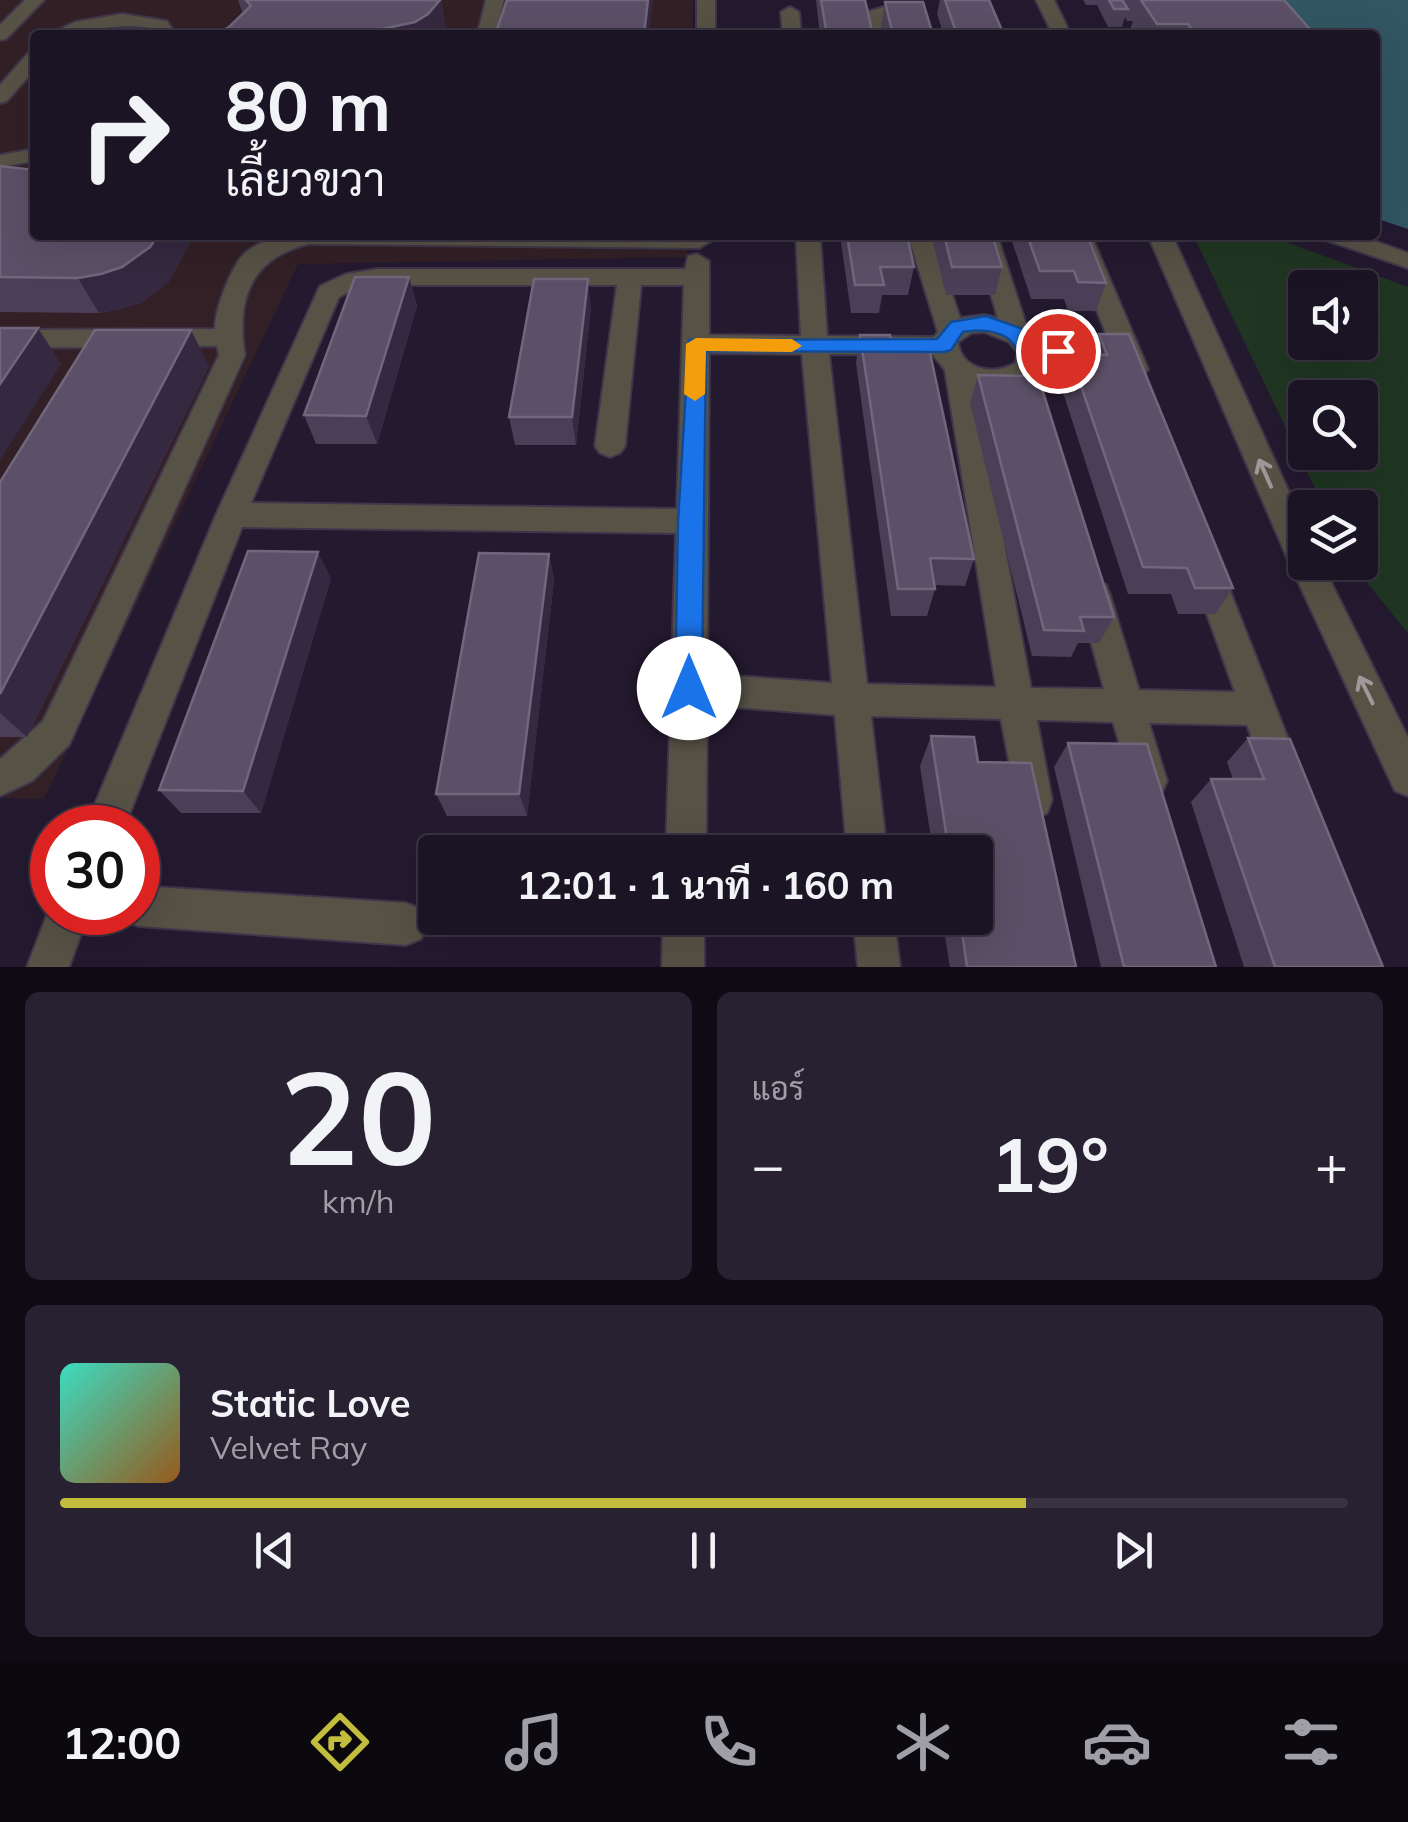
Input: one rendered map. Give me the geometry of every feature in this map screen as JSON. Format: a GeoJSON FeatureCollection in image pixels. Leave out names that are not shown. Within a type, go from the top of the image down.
{"type":"FeatureCollection","features":[{"type":"Feature","properties":{"kind":"street"},"geometry":{"type":"LineString","coordinates":[[0,35],[35,0]]}},
{"type":"Feature","properties":{"kind":"street"},"geometry":{"type":"LineString","coordinates":[[487,30],[495,0]]}},
{"type":"Feature","properties":{"kind":"street"},"geometry":{"type":"LineString","coordinates":[[706,0],[706,30]]}},
{"type":"Feature","properties":{"kind":"street"},"geometry":{"type":"LineString","coordinates":[[1045,0],[1060,30]]}},
{"type":"Feature","properties":{"kind":"street"},"geometry":{"type":"LineString","coordinates":[[876,30],[875,13],[890,10],[915,14],[922,30]]}},
{"type":"Feature","properties":{"kind":"street"},"geometry":{"type":"LineString","coordinates":[[790,12],[792,30]]}},
{"type":"Feature","properties":{"kind":"street"},"geometry":{"type":"LineString","coordinates":[[69,30],[134,20],[162,26],[164,30]]}},
{"type":"Feature","properties":{"kind":"street"},"geometry":{"type":"LineString","coordinates":[[0,98],[9,70]]}},
{"type":"Feature","properties":{"kind":"street"},"geometry":{"type":"LineString","coordinates":[[0,161],[30,156]]}},
{"type":"Feature","properties":{"kind":"street"},"geometry":{"type":"LineString","coordinates":[[0,778],[19,769],[56,733],[232,356],[229,310],[244,274],[263,251],[294,240]]}},
{"type":"Feature","properties":{"kind":"street"},"geometry":{"type":"LineString","coordinates":[[686,835],[699,240]]}},
{"type":"Feature","properties":{"kind":"street"},"geometry":{"type":"LineString","coordinates":[[808,240],[815,346],[865,835]]}},
{"type":"Feature","properties":{"kind":"street"},"geometry":{"type":"LineString","coordinates":[[921,240],[951,348],[1012,701],[1040,834]]}},
{"type":"Feature","properties":{"kind":"street"},"geometry":{"type":"LineString","coordinates":[[987,240],[1025,351],[1038,404]]}},
{"type":"Feature","properties":{"kind":"street"},"geometry":{"type":"LineString","coordinates":[[1081,240],[1146,404]]}},
{"type":"Feature","properties":{"kind":"street"},"geometry":{"type":"LineString","coordinates":[[1162,240],[1288,524]]}},
{"type":"Feature","properties":{"kind":"street"},"geometry":{"type":"LineString","coordinates":[[1348,240],[1408,262]]}},
{"type":"Feature","properties":{"kind":"street"},"geometry":{"type":"LineString","coordinates":[[610,446],[630,276]]}},
{"type":"Feature","properties":{"kind":"street"},"geometry":{"type":"LineString","coordinates":[[113,805],[231,515],[329,292],[354,279],[378,277],[696,277]]}},
{"type":"Feature","properties":{"kind":"street"},"geometry":{"type":"LineString","coordinates":[[951,348],[966,324],[986,322],[1025,351],[1127,350]]}},
{"type":"Feature","properties":{"kind":"street"},"geometry":{"type":"LineString","coordinates":[[0,338],[230,337]]}},
{"type":"Feature","properties":{"kind":"street"},"geometry":{"type":"LineString","coordinates":[[85,370],[104,338]]}},
{"type":"Feature","properties":{"kind":"street"},"geometry":{"type":"LineString","coordinates":[[696,344],[951,348],[976,377],[997,380],[1016,376],[1025,351]]}},
{"type":"Feature","properties":{"kind":"street"},"geometry":{"type":"LineString","coordinates":[[231,515],[690,521]]}},
{"type":"Feature","properties":{"kind":"street"},"geometry":{"type":"LineString","coordinates":[[1192,530],[1293,801]]}},
{"type":"Feature","properties":{"kind":"street"},"geometry":{"type":"LineString","coordinates":[[1082,555],[1158,818]]}},
{"type":"Feature","properties":{"kind":"street"},"geometry":{"type":"LineString","coordinates":[[1314,580],[1408,778]]}},
{"type":"Feature","properties":{"kind":"street"},"geometry":{"type":"LineString","coordinates":[[689,688],[851,700],[1258,709]]}},
{"type":"Feature","properties":{"kind":"street"},"geometry":{"type":"LineString","coordinates":[[160,907],[406,924]]}},
{"type":"Feature","properties":{"kind":"street"},"geometry":{"type":"LineString","coordinates":[[48,967],[61,935]]}},
{"type":"Feature","properties":{"kind":"street"},"geometry":{"type":"LineString","coordinates":[[684,935],[684,967]]}},
{"type":"Feature","properties":{"kind":"street"},"geometry":{"type":"LineString","coordinates":[[876,935],[879,967]]}},
{"type":"Feature","properties":{"kind":"shaded area"},"geometry":{"type":"Polygon","coordinates":[[[0,0],[693,0],[692,30],[30,30],[30,240],[687,240],[687,257],[298,264],[44,799],[0,798],[0,0]]]}},
{"type":"Feature","properties":{"kind":"green space"},"geometry":{"type":"Polygon","coordinates":[[[1195,240],[1281,240],[1362,270],[1288,270],[1288,360],[1378,360],[1378,276],[1408,287],[1408,633],[1365,580],[1378,580],[1378,490],[1316,490],[1306,470],[1378,470],[1378,380],[1288,380],[1288,432],[1195,240]]]}},
{"type":"Feature","properties":{"kind":"water"},"geometry":{"type":"Polygon","coordinates":[[[1150,0],[1408,0],[1408,229],[1380,220],[1380,30],[1173,30],[1150,0]]]}},
{"type":"Feature","properties":{"kind":"building"},"geometry":{"type":"Polygon","coordinates":[[[246,0],[440,0],[415,22],[377,30],[223,30],[251,6],[246,0]]]}},
{"type":"Feature","properties":{"kind":"building"},"geometry":{"type":"Polygon","coordinates":[[[507,0],[648,0],[645,30],[497,30],[507,0]]]}},
{"type":"Feature","properties":{"kind":"building"},"geometry":{"type":"Polygon","coordinates":[[[821,0],[865,0],[872,30],[826,30],[821,0]]]}},
{"type":"Feature","properties":{"kind":"building"},"geometry":{"type":"Polygon","coordinates":[[[945,0],[989,0],[1002,30],[955,30],[945,0]]]}},
{"type":"Feature","properties":{"kind":"building"},"geometry":{"type":"Polygon","coordinates":[[[1109,0],[1122,0],[1128,9],[1114,9],[1109,0]]]}},
{"type":"Feature","properties":{"kind":"building"},"geometry":{"type":"Polygon","coordinates":[[[1141,0],[1284,0],[1311,30],[1192,30],[1188,24],[1157,24],[1141,0]]]}},
{"type":"Feature","properties":{"kind":"building"},"geometry":{"type":"Polygon","coordinates":[[[885,2],[923,2],[931,30],[892,30],[885,2]]]}},
{"type":"Feature","properties":{"kind":"building"},"geometry":{"type":"Polygon","coordinates":[[[0,166],[30,169],[30,240],[155,240],[122,267],[101,274],[78,278],[0,277],[0,166]]]}},
{"type":"Feature","properties":{"kind":"building"},"geometry":{"type":"Polygon","coordinates":[[[848,240],[908,240],[914,267],[880,267],[884,285],[855,285],[848,240]]]}},
{"type":"Feature","properties":{"kind":"building"},"geometry":{"type":"Polygon","coordinates":[[[945,240],[994,240],[1002,267],[952,267],[945,240]]]}},
{"type":"Feature","properties":{"kind":"building"},"geometry":{"type":"Polygon","coordinates":[[[1029,240],[1089,240],[1106,283],[1078,282],[1074,271],[1040,271],[1029,240]]]}},
{"type":"Feature","properties":{"kind":"building"},"geometry":{"type":"Polygon","coordinates":[[[355,277],[409,277],[366,416],[304,415],[355,277]]]}},
{"type":"Feature","properties":{"kind":"building"},"geometry":{"type":"Polygon","coordinates":[[[534,279],[588,279],[572,417],[509,417],[534,279]]]}},
{"type":"Feature","properties":{"kind":"building"},"geometry":{"type":"Polygon","coordinates":[[[0,328],[38,328],[0,384],[0,328]]]}},
{"type":"Feature","properties":{"kind":"building"},"geometry":{"type":"Polygon","coordinates":[[[95,330],[191,330],[0,694],[0,482],[95,330]]]}},
{"type":"Feature","properties":{"kind":"building"},"geometry":{"type":"Polygon","coordinates":[[[1099,334],[1129,334],[1233,588],[1195,588],[1187,568],[1143,567],[1070,354],[1107,355],[1099,334]]]}},
{"type":"Feature","properties":{"kind":"building"},"geometry":{"type":"Polygon","coordinates":[[[860,335],[890,335],[893,348],[929,348],[974,559],[930,558],[935,589],[898,589],[860,335]]]}},
{"type":"Feature","properties":{"kind":"building"},"geometry":{"type":"Polygon","coordinates":[[[978,375],[1038,376],[1114,617],[1080,617],[1084,631],[1044,630],[978,375]]]}},
{"type":"Feature","properties":{"kind":"building"},"geometry":{"type":"Polygon","coordinates":[[[248,551],[318,552],[243,791],[159,790],[248,551]]]}},
{"type":"Feature","properties":{"kind":"building"},"geometry":{"type":"Polygon","coordinates":[[[479,553],[549,554],[519,794],[436,794],[479,553]]]}},
{"type":"Feature","properties":{"kind":"building"},"geometry":{"type":"Polygon","coordinates":[[[931,736],[974,737],[978,762],[1031,763],[1076,967],[967,967],[962,935],[993,935],[993,835],[946,835],[931,736]]]}},
{"type":"Feature","properties":{"kind":"building"},"geometry":{"type":"Polygon","coordinates":[[[1248,738],[1290,739],[1383,967],[1275,967],[1211,779],[1264,779],[1248,738]]]}},
{"type":"Feature","properties":{"kind":"building"},"geometry":{"type":"Polygon","coordinates":[[[1068,743],[1147,744],[1216,967],[1124,967],[1068,743]]]}},
{"type":"Feature","properties":{"kind":"slow traffic"},"geometry":{"type":"LineString","coordinates":[[695,394],[696,344],[792,346]]}},
{"type":"Feature","properties":{"kind":"route"},"geometry":{"type":"LineString","coordinates":[[689,688],[696,344],[944,346],[951,331],[966,324],[986,322],[1016,333],[1031,352],[1058,351]]}}]}
